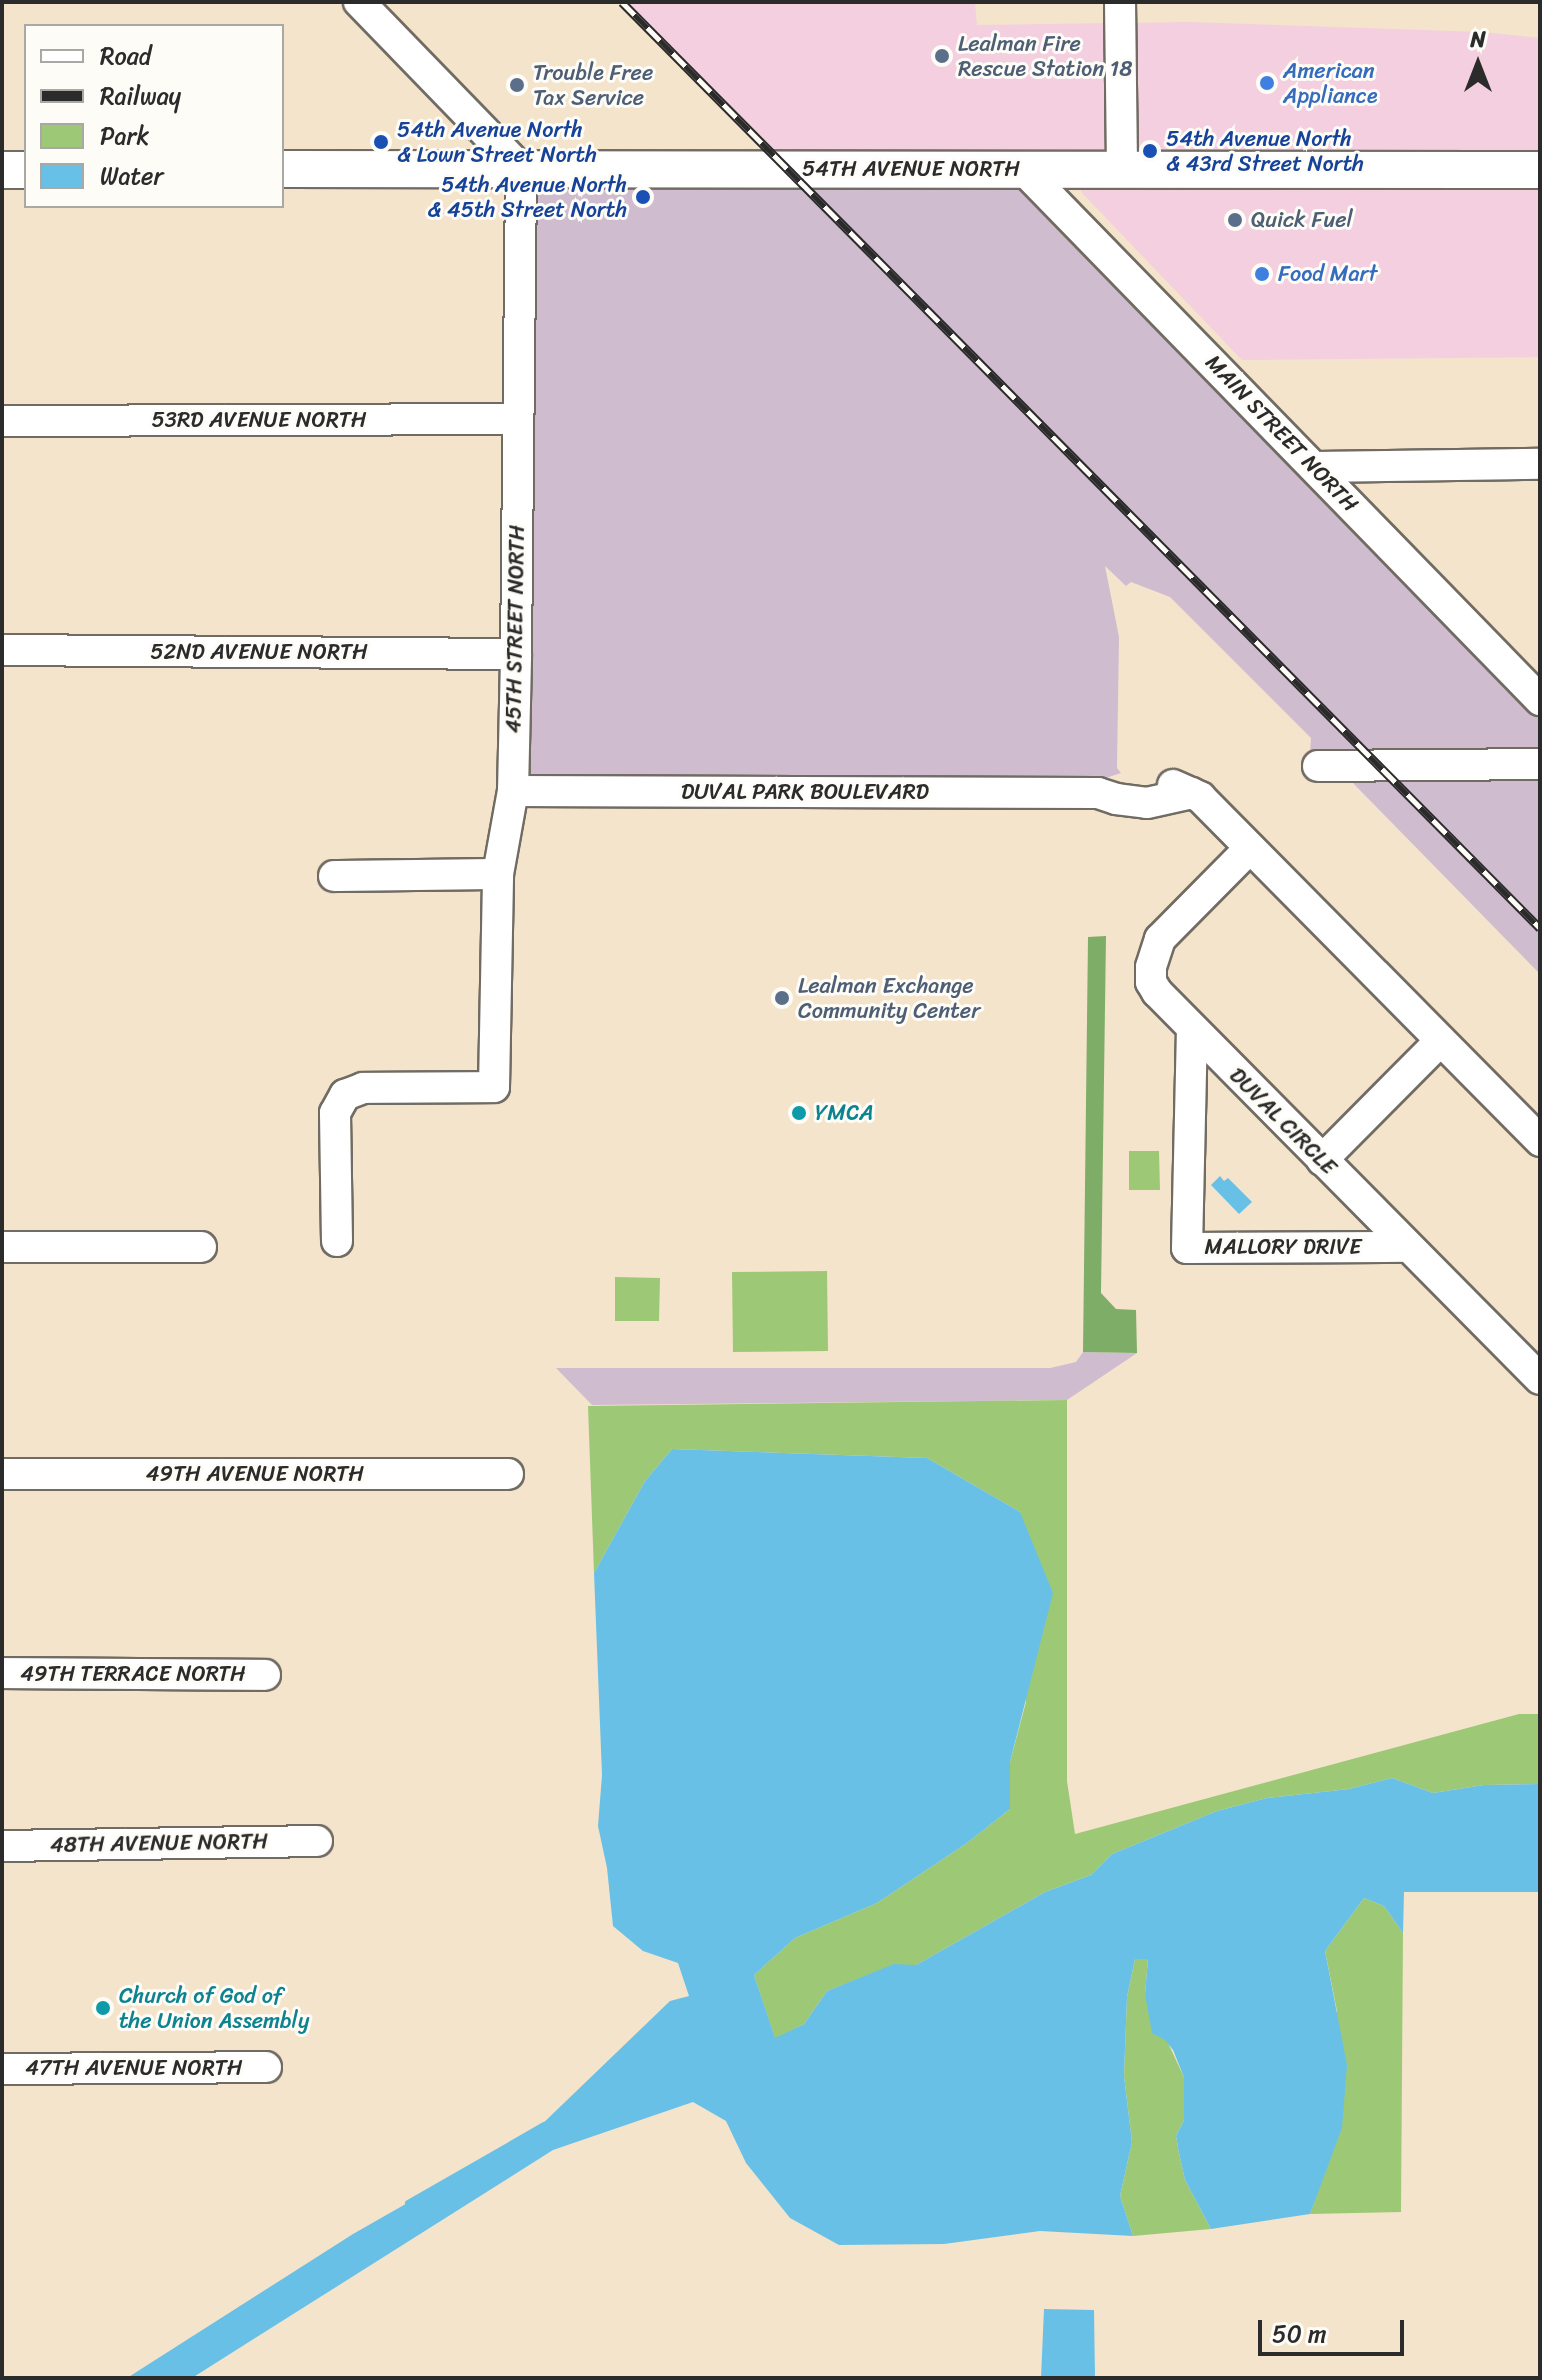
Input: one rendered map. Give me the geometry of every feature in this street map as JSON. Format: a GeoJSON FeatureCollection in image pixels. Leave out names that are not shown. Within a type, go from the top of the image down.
{"type":"FeatureCollection","features":[{"type":"Feature","properties":{"kind":"main road","name":"54TH AVENUE NORTH"},"geometry":{"type":"LineString","coordinates":[[284,169],[1540,170]]}},
{"type":"Feature","properties":{"kind":"main road"},"geometry":{"type":"LineString","coordinates":[[2,170],[24,170]]}},
{"type":"Feature","properties":{"kind":"street"},"geometry":{"type":"LineString","coordinates":[[359,2],[521,169]]}},
{"type":"Feature","properties":{"kind":"street"},"geometry":{"type":"LineString","coordinates":[[1120,2],[1122,168]]}},
{"type":"Feature","properties":{"kind":"street","name":"MAIN STREET NORTH"},"geometry":{"type":"LineString","coordinates":[[1022,168],[1540,700]]}},
{"type":"Feature","properties":{"kind":"street","name":"45TH STREET NORTH"},"geometry":{"type":"LineString","coordinates":[[337,1241],[335,1113],[345,1095],[363,1088],[494,1087],[498,874],[513,791],[521,169]]}},
{"type":"Feature","properties":{"kind":"street","name":"53RD AVENUE NORTH"},"geometry":{"type":"LineString","coordinates":[[2,421],[517,419]]}},
{"type":"Feature","properties":{"kind":"street"},"geometry":{"type":"LineString","coordinates":[[1316,467],[1540,464]]}},
{"type":"Feature","properties":{"kind":"street","name":"52ND AVENUE NORTH"},"geometry":{"type":"LineString","coordinates":[[2,650],[516,654]]}},
{"type":"Feature","properties":{"kind":"street"},"geometry":{"type":"LineString","coordinates":[[1318,766],[1540,764]]}},
{"type":"Feature","properties":{"kind":"street","name":"DUVAL PARK BOULEVARD"},"geometry":{"type":"LineString","coordinates":[[513,791],[1098,793],[1143,781],[1163,782],[1196,795],[1250,848]]}},
{"type":"Feature","properties":{"kind":"street"},"geometry":{"type":"LineString","coordinates":[[1250,848],[1540,1141]]}},
{"type":"Feature","properties":{"kind":"street","name":"DUVAL CIRCLE"},"geometry":{"type":"LineString","coordinates":[[1250,848],[1160,939],[1155,951],[1151,982],[1192,1028],[1540,1379]]}},
{"type":"Feature","properties":{"kind":"street"},"geometry":{"type":"LineString","coordinates":[[334,876],[498,874]]}},
{"type":"Feature","properties":{"kind":"street","name":"MALLORY DRIVE"},"geometry":{"type":"LineString","coordinates":[[1192,1028],[1187,1248],[1407,1247]]}},
{"type":"Feature","properties":{"kind":"street"},"geometry":{"type":"LineString","coordinates":[[1322,1160],[1440,1041]]}},
{"type":"Feature","properties":{"kind":"street"},"geometry":{"type":"LineString","coordinates":[[2,1247],[201,1247]]}},
{"type":"Feature","properties":{"kind":"street","name":"49TH AVENUE NORTH"},"geometry":{"type":"LineString","coordinates":[[2,1474],[508,1474]]}},
{"type":"Feature","properties":{"kind":"street","name":"49TH TERRACE NORTH"},"geometry":{"type":"LineString","coordinates":[[2,1673],[265,1675]]}},
{"type":"Feature","properties":{"kind":"street","name":"48TH AVENUE NORTH"},"geometry":{"type":"LineString","coordinates":[[2,1846],[317,1841]]}},
{"type":"Feature","properties":{"kind":"street","name":"47TH AVENUE NORTH"},"geometry":{"type":"LineString","coordinates":[[2,2069],[266,2067]]}},
{"type":"Feature","properties":{"kind":"shaded area"},"geometry":{"type":"Polygon","coordinates":[[[626,2],[975,2],[977,25],[1110,23],[1112,157],[781,157],[626,2]]]}},
{"type":"Feature","properties":{"kind":"shaded area"},"geometry":{"type":"Polygon","coordinates":[[[1190,22],[1482,32],[1540,38],[1540,158],[1132,157],[1130,23],[1190,22]]]}},
{"type":"Feature","properties":{"kind":"shaded area"},"geometry":{"type":"Polygon","coordinates":[[[531,180],[1017,180],[1540,716],[1540,753],[1310,753],[1311,738],[1170,597],[1131,582],[1126,586],[1105,566],[1119,637],[1117,768],[1121,773],[1097,781],[524,779],[531,180]]]}},
{"type":"Feature","properties":{"kind":"shaded area"},"geometry":{"type":"Polygon","coordinates":[[[1075,180],[1540,181],[1540,357],[1242,360],[1083,194],[1075,180]]]}},
{"type":"Feature","properties":{"kind":"shaded area"},"geometry":{"type":"Polygon","coordinates":[[[1540,776],[1540,974],[1347,777],[1540,776]]]}},
{"type":"Feature","properties":{"kind":"shaded area"},"geometry":{"type":"Polygon","coordinates":[[[1083,1352],[1137,1353],[1067,1400],[592,1405],[556,1368],[1050,1368],[1076,1362],[1083,1352]]]}},
{"type":"Feature","properties":{"kind":"green space"},"geometry":{"type":"Polygon","coordinates":[[[1106,936],[1101,1293],[1116,1309],[1136,1310],[1137,1353],[1083,1352],[1088,937],[1106,936]]]}},
{"type":"Feature","properties":{"kind":"green space"},"geometry":{"type":"Polygon","coordinates":[[[1129,1151],[1159,1151],[1160,1190],[1129,1190],[1129,1151]]]}},
{"type":"Feature","properties":{"kind":"green space"},"geometry":{"type":"Polygon","coordinates":[[[827,1271],[828,1351],[733,1352],[732,1272],[827,1271]]]}},
{"type":"Feature","properties":{"kind":"green space"},"geometry":{"type":"Polygon","coordinates":[[[615,1277],[660,1278],[659,1321],[615,1321],[615,1277]]]}},
{"type":"Feature","properties":{"kind":"green space"},"geometry":{"type":"Polygon","coordinates":[[[1067,1400],[1067,1781],[1075,1834],[1519,1714],[1540,1714],[1540,1784],[1484,1785],[1433,1793],[1392,1778],[1349,1789],[1267,1798],[1217,1811],[1112,1854],[1091,1875],[1045,1892],[916,1965],[894,1965],[827,1991],[804,2024],[775,2039],[754,1975],[795,1938],[877,1903],[967,1843],[1010,1809],[1010,1762],[1026,1702],[1020,1512],[927,1458],[672,1449],[645,1481],[594,1573],[588,1406],[1067,1400]]]}},
{"type":"Feature","properties":{"kind":"green space"},"geometry":{"type":"Polygon","coordinates":[[[1364,1898],[1384,1906],[1403,1933],[1401,2212],[1310,2214],[1323,2175],[1337,2011],[1325,1951],[1364,1898]]]}},
{"type":"Feature","properties":{"kind":"green space"},"geometry":{"type":"Polygon","coordinates":[[[1135,1959],[1148,1959],[1145,1994],[1184,2077],[1184,2120],[1176,2136],[1179,2153],[1185,2180],[1211,2229],[1133,2236],[1120,2196],[1132,2142],[1124,2076],[1127,1997],[1135,1959]]]}},
{"type":"Feature","properties":{"kind":"water"},"geometry":{"type":"Polygon","coordinates":[[[1220,1176],[1224,1181],[1228,1178],[1252,1202],[1239,1214],[1211,1185],[1220,1176]]]}},
{"type":"Feature","properties":{"kind":"water"},"geometry":{"type":"Polygon","coordinates":[[[672,1449],[927,1458],[1020,1512],[1053,1593],[1010,1762],[1010,1809],[967,1843],[877,1903],[795,1938],[754,1975],[775,2038],[804,2024],[827,1991],[894,1964],[916,1965],[1045,1892],[1091,1875],[1112,1854],[1217,1811],[1267,1798],[1349,1789],[1392,1778],[1433,1793],[1484,1785],[1540,1784],[1540,1892],[1404,1892],[1403,1933],[1384,1906],[1364,1898],[1325,1951],[1347,2065],[1342,2128],[1310,2214],[1211,2229],[1185,2180],[1179,2153],[1176,2136],[1184,2120],[1184,2077],[1173,2050],[1165,2040],[1152,2033],[1145,1994],[1148,1959],[1135,1959],[1127,1997],[1124,2076],[1132,2142],[1120,2196],[1133,2236],[1040,2231],[944,2244],[839,2245],[790,2218],[746,2163],[726,2121],[693,2102],[553,2150],[192,2378],[127,2378],[353,2234],[537,2129],[670,2001],[689,1996],[678,1963],[643,1951],[613,1926],[607,1868],[598,1826],[602,1775],[594,1573],[645,1481],[672,1449]]]}},
{"type":"Feature","properties":{"kind":"water"},"geometry":{"type":"Polygon","coordinates":[[[1044,2309],[1094,2310],[1095,2378],[1041,2378],[1044,2309]]]}},
{"type":"Feature","properties":{"kind":"waterway"},"geometry":{"type":"LineString","coordinates":[[408,2203],[544,2125]]}},
{"type":"Feature","properties":{"kind":"railway"},"geometry":{"type":"LineString","coordinates":[[622,2],[1540,928]]}},
{"type":"Feature","properties":{"kind":"place","name":"Lealman Fire Rescue Station 18"},"geometry":{"type":"Point","coordinates":[942,56]}},
{"type":"Feature","properties":{"kind":"place","name":"American Appliance"},"geometry":{"type":"Point","coordinates":[1267,83]}},
{"type":"Feature","properties":{"kind":"place","name":"Trouble Free Tax Service"},"geometry":{"type":"Point","coordinates":[517,85]}},
{"type":"Feature","properties":{"kind":"place","name":"54th Avenue North & Lown Street North"},"geometry":{"type":"Point","coordinates":[381,142]}},
{"type":"Feature","properties":{"kind":"place","name":"54th Avenue North & 43rd Street North"},"geometry":{"type":"Point","coordinates":[1150,151]}},
{"type":"Feature","properties":{"kind":"place","name":"54th Avenue North & 45th Street North"},"geometry":{"type":"Point","coordinates":[643,197]}},
{"type":"Feature","properties":{"kind":"place","name":"Quick Fuel"},"geometry":{"type":"Point","coordinates":[1235,220]}},
{"type":"Feature","properties":{"kind":"place","name":"Food Mart"},"geometry":{"type":"Point","coordinates":[1262,274]}},
{"type":"Feature","properties":{"kind":"place","name":"Lealman Exchange Community Center"},"geometry":{"type":"Point","coordinates":[782,998]}},
{"type":"Feature","properties":{"kind":"place","name":"YMCA"},"geometry":{"type":"Point","coordinates":[799,1113]}},
{"type":"Feature","properties":{"kind":"place","name":"Church of God of the Union Assembly"},"geometry":{"type":"Point","coordinates":[103,2008]}}]}
